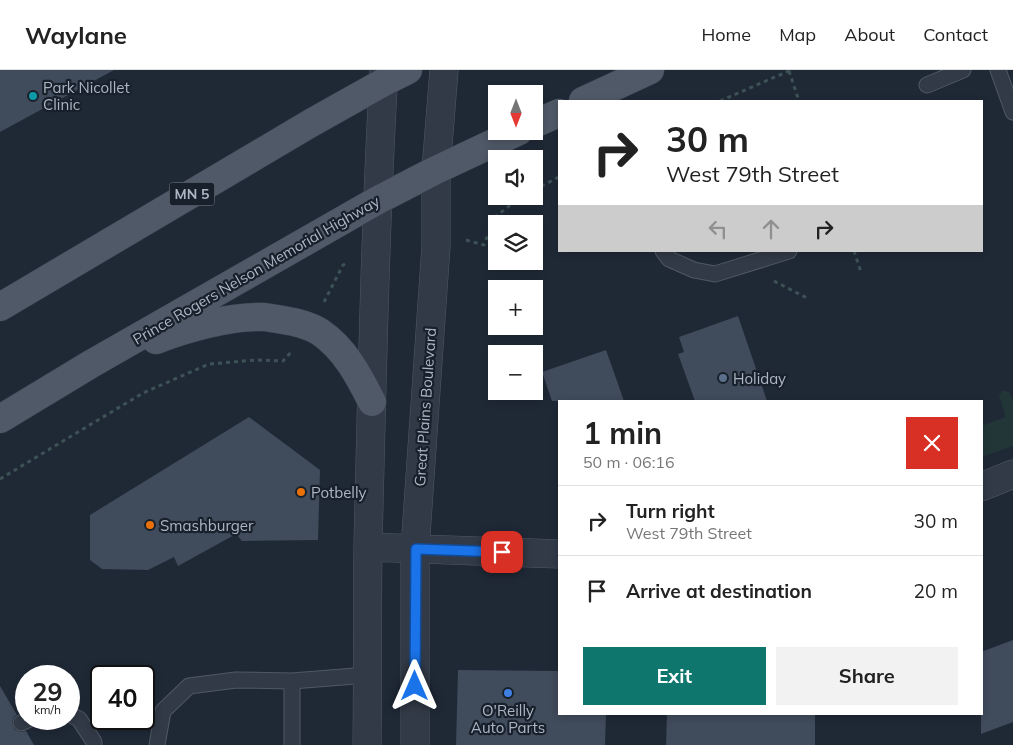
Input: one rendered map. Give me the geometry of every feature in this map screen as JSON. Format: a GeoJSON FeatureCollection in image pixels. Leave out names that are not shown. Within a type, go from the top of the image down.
{"type":"FeatureCollection","features":[{"type":"Feature","properties":{"kind":"main road","name":"MN 5"},"geometry":{"type":"LineString","coordinates":[[0,307],[311,123],[384,76],[408,70]]}},
{"type":"Feature","properties":{"kind":"main road"},"geometry":{"type":"LineString","coordinates":[[585,100],[650,70]]}},
{"type":"Feature","properties":{"kind":"main road"},"geometry":{"type":"LineString","coordinates":[[543,120],[558,113]]}},
{"type":"Feature","properties":{"kind":"main road","name":"Prince Rogers Nelson Memorial Highway"},"geometry":{"type":"LineString","coordinates":[[0,420],[91,364],[378,200],[500,140]]}},
{"type":"Feature","properties":{"kind":"main road"},"geometry":{"type":"LineString","coordinates":[[91,364],[175,333],[223,321],[266,317],[295,322],[311,327],[321,333],[348,359],[372,402]]}},
{"type":"Feature","properties":{"kind":"street","name":"Great Plains Boulevard"},"geometry":{"type":"LineString","coordinates":[[415,745],[416,549],[436,246],[436,170],[444,70]]}},
{"type":"Feature","properties":{"kind":"street"},"geometry":{"type":"LineString","coordinates":[[367,745],[368,547],[378,200],[384,76]]}},
{"type":"Feature","properties":{"kind":"street"},"geometry":{"type":"LineString","coordinates":[[983,486],[1013,474]]}},
{"type":"Feature","properties":{"kind":"street"},"geometry":{"type":"LineString","coordinates":[[368,547],[558,554]]}},
{"type":"Feature","properties":{"kind":"lane"},"geometry":{"type":"LineString","coordinates":[[927,85],[963,70]]}},
{"type":"Feature","properties":{"kind":"lane"},"geometry":{"type":"LineString","coordinates":[[998,70],[1013,112]]}},
{"type":"Feature","properties":{"kind":"lane"},"geometry":{"type":"LineString","coordinates":[[664,252],[669,259],[694,270],[715,274],[786,252]]}},
{"type":"Feature","properties":{"kind":"lane"},"geometry":{"type":"LineString","coordinates":[[157,745],[163,711],[189,686],[236,680],[292,681],[368,675]]}},
{"type":"Feature","properties":{"kind":"lane"},"geometry":{"type":"LineString","coordinates":[[292,681],[292,745]]}},
{"type":"Feature","properties":{"kind":"lane"},"geometry":{"type":"LineString","coordinates":[[80,721],[94,745]]}},
{"type":"Feature","properties":{"kind":"path"},"geometry":{"type":"LineString","coordinates":[[722,100],[790,71],[800,100]]}},
{"type":"Feature","properties":{"kind":"path"},"geometry":{"type":"LineString","coordinates":[[543,185],[558,178]]}},
{"type":"Feature","properties":{"kind":"path"},"geometry":{"type":"LineString","coordinates":[[854,252],[861,272]]}},
{"type":"Feature","properties":{"kind":"green space"},"geometry":{"type":"Polygon","coordinates":[[[1002,391],[1009,392],[1013,401],[1013,446],[983,456],[983,425],[1006,417],[999,396],[1002,391]]]}},
{"type":"Feature","properties":{"kind":"building","name":"Park Nicollet Clinic"},"geometry":{"type":"Polygon","coordinates":[[[0,70],[114,70],[0,132],[0,70]]]}},
{"type":"Feature","properties":{"kind":"building","name":"Holiday"},"geometry":{"type":"Polygon","coordinates":[[[738,316],[767,400],[695,400],[678,354],[684,352],[679,337],[738,316]]]}},
{"type":"Feature","properties":{"kind":"building"},"geometry":{"type":"Polygon","coordinates":[[[606,350],[624,400],[552,401],[543,372],[606,350]]]}},
{"type":"Feature","properties":{"kind":"building"},"geometry":{"type":"Polygon","coordinates":[[[249,417],[320,470],[318,540],[242,541],[236,534],[178,566],[174,557],[148,570],[102,569],[90,560],[90,515],[249,417]]]}},
{"type":"Feature","properties":{"kind":"building"},"geometry":{"type":"Polygon","coordinates":[[[1013,640],[1013,722],[981,734],[981,715],[983,715],[983,651],[1013,640]]]}},
{"type":"Feature","properties":{"kind":"building","name":"O'Reilly Auto Parts"},"geometry":{"type":"Polygon","coordinates":[[[458,670],[558,671],[558,715],[606,715],[605,745],[456,745],[458,670]]]}},
{"type":"Feature","properties":{"kind":"building"},"geometry":{"type":"Polygon","coordinates":[[[0,686],[15,712],[12,722],[13,727],[20,732],[26,731],[34,745],[0,745],[0,686]]]}},
{"type":"Feature","properties":{"kind":"building"},"geometry":{"type":"Polygon","coordinates":[[[667,715],[815,715],[815,745],[666,745],[667,715]]]}},
{"type":"Feature","properties":{"kind":"place","name":"Park Nicollet Clinic"},"geometry":{"type":"Point","coordinates":[33,96]}},
{"type":"Feature","properties":{"kind":"place","name":"Holiday"},"geometry":{"type":"Point","coordinates":[723,378]}},
{"type":"Feature","properties":{"kind":"place","name":"Potbelly"},"geometry":{"type":"Point","coordinates":[301,492]}},
{"type":"Feature","properties":{"kind":"place","name":"Smashburger"},"geometry":{"type":"Point","coordinates":[150,525]}},
{"type":"Feature","properties":{"kind":"place","name":"O'Reilly Auto Parts"},"geometry":{"type":"Point","coordinates":[508,693]}},
{"type":"Feature","properties":{"kind":"route"},"geometry":{"type":"LineString","coordinates":[[415,686],[416,549],[502,552]]}}]}
